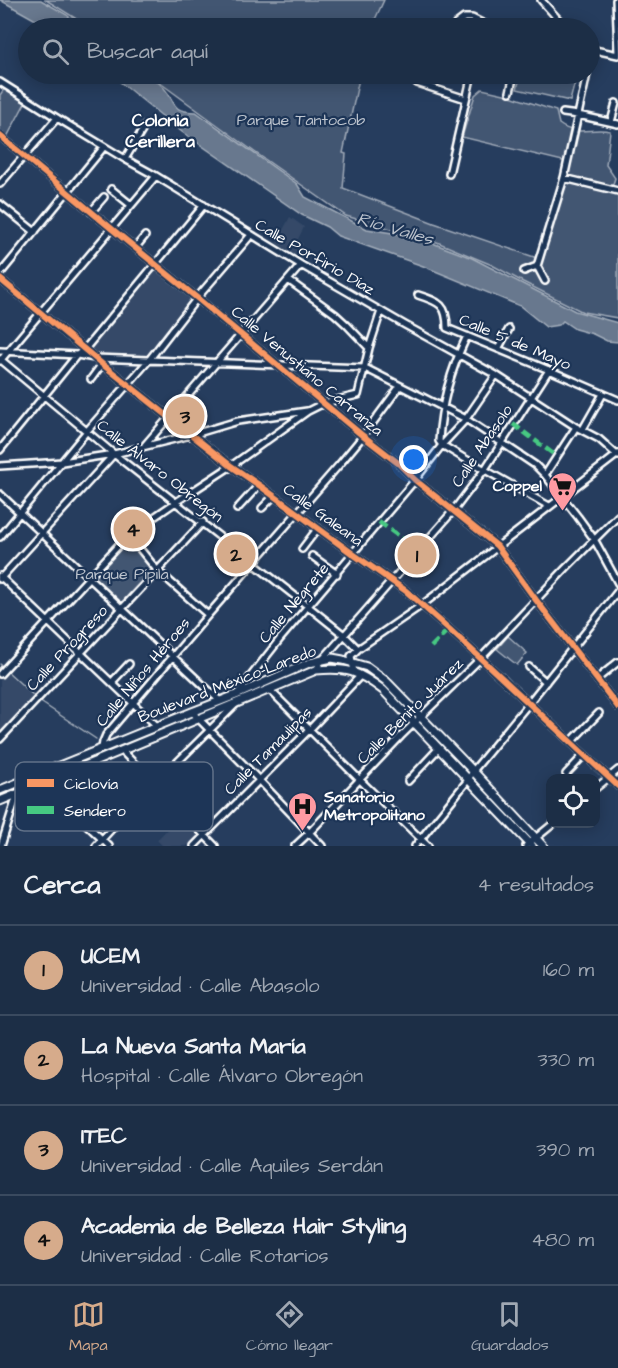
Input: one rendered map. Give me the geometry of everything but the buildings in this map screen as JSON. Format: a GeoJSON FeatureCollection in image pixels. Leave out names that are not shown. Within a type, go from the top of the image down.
{"type":"FeatureCollection","features":[{"type":"Feature","properties":{"kind":"main road","name":"Boulevard México-Laredo"},"geometry":{"type":"LineString","coordinates":[[70,762],[309,663],[332,658],[368,667],[376,672],[473,771],[531,843]]}},
{"type":"Feature","properties":{"kind":"main road","name":"Boulevard México-Laredo"},"geometry":{"type":"LineString","coordinates":[[94,762],[316,670],[334,669],[357,674],[383,690],[531,843],[543,846]]}},
{"type":"Feature","properties":{"kind":"main road"},"geometry":{"type":"LineString","coordinates":[[248,680],[260,694]]}},
{"type":"Feature","properties":{"kind":"main road"},"geometry":{"type":"LineString","coordinates":[[124,750],[128,738]]}},
{"type":"Feature","properties":{"kind":"main road"},"geometry":{"type":"LineString","coordinates":[[85,762],[96,756],[102,748]]}},
{"type":"Feature","properties":{"kind":"main road","name":"Boulevard México-Laredo"},"geometry":{"type":"LineString","coordinates":[[0,790],[15,784]]}},
{"type":"Feature","properties":{"kind":"main road","name":"Boulevard México-Laredo"},"geometry":{"type":"LineString","coordinates":[[0,801],[15,796]]}},
{"type":"Feature","properties":{"kind":"street"},"geometry":{"type":"LineString","coordinates":[[541,0],[557,18]]}},
{"type":"Feature","properties":{"kind":"street"},"geometry":{"type":"LineString","coordinates":[[600,51],[618,54],[616,0]]}},
{"type":"Feature","properties":{"kind":"street"},"geometry":{"type":"LineString","coordinates":[[0,91],[2,83]]}},
{"type":"Feature","properties":{"kind":"street","name":"Calle Porfirio Díaz"},"geometry":{"type":"LineString","coordinates":[[2,83],[301,265],[496,375],[599,439],[618,455]]}},
{"type":"Feature","properties":{"kind":"street"},"geometry":{"type":"LineString","coordinates":[[423,84],[466,99]]}},
{"type":"Feature","properties":{"kind":"street"},"geometry":{"type":"LineString","coordinates":[[449,174],[470,84]]}},
{"type":"Feature","properties":{"kind":"street"},"geometry":{"type":"LineString","coordinates":[[510,92],[512,84]]}},
{"type":"Feature","properties":{"kind":"street"},"geometry":{"type":"LineString","coordinates":[[545,281],[537,266],[564,177],[585,84]]}},
{"type":"Feature","properties":{"kind":"street"},"geometry":{"type":"LineString","coordinates":[[611,122],[616,103]]}},
{"type":"Feature","properties":{"kind":"street"},"geometry":{"type":"LineString","coordinates":[[563,113],[618,124]]}},
{"type":"Feature","properties":{"kind":"street"},"geometry":{"type":"LineString","coordinates":[[0,184],[57,118]]}},
{"type":"Feature","properties":{"kind":"street"},"geometry":{"type":"LineString","coordinates":[[125,159],[145,126]]}},
{"type":"Feature","properties":{"kind":"street","name":"Calle Venustiano Carranza"},"geometry":{"type":"LineString","coordinates":[[0,136],[111,230],[242,334],[276,365],[497,546],[618,706]]}},
{"type":"Feature","properties":{"kind":"street"},"geometry":{"type":"LineString","coordinates":[[0,274],[105,147]]}},
{"type":"Feature","properties":{"kind":"street"},"geometry":{"type":"LineString","coordinates":[[0,360],[156,176]]}},
{"type":"Feature","properties":{"kind":"street"},"geometry":{"type":"LineString","coordinates":[[564,177],[618,191]]}},
{"type":"Feature","properties":{"kind":"street"},"geometry":{"type":"LineString","coordinates":[[111,189],[131,205]]}},
{"type":"Feature","properties":{"kind":"street"},"geometry":{"type":"LineString","coordinates":[[91,212],[104,196]]}},
{"type":"Feature","properties":{"kind":"street"},"geometry":{"type":"LineString","coordinates":[[0,204],[35,232]]}},
{"type":"Feature","properties":{"kind":"street"},"geometry":{"type":"LineString","coordinates":[[0,450],[204,205]]}},
{"type":"Feature","properties":{"kind":"street"},"geometry":{"type":"LineString","coordinates":[[0,537],[251,235]]}},
{"type":"Feature","properties":{"kind":"street"},"geometry":{"type":"LineString","coordinates":[[135,248],[145,236]]}},
{"type":"Feature","properties":{"kind":"street"},"geometry":{"type":"LineString","coordinates":[[145,445],[301,265]]}},
{"type":"Feature","properties":{"kind":"street"},"geometry":{"type":"LineString","coordinates":[[524,271],[537,266]]}},
{"type":"Feature","properties":{"kind":"street","name":"Calle Galeana"},"geometry":{"type":"LineString","coordinates":[[0,279],[102,364],[231,466],[391,580],[422,605],[618,786]]}},
{"type":"Feature","properties":{"kind":"street"},"geometry":{"type":"LineString","coordinates":[[288,280],[334,314],[369,348]]}},
{"type":"Feature","properties":{"kind":"street","name":"Calle 5 de Mayo"},"geometry":{"type":"LineString","coordinates":[[418,295],[436,301],[445,310],[447,328],[618,400]]}},
{"type":"Feature","properties":{"kind":"street"},"geometry":{"type":"LineString","coordinates":[[2,672],[128,535],[308,411],[324,403],[357,395],[381,311]]}},
{"type":"Feature","properties":{"kind":"street"},"geometry":{"type":"LineString","coordinates":[[498,349],[509,329]]}},
{"type":"Feature","properties":{"kind":"street"},"geometry":{"type":"LineString","coordinates":[[467,336],[442,408],[439,441],[442,446],[549,506]]}},
{"type":"Feature","properties":{"kind":"street"},"geometry":{"type":"LineString","coordinates":[[0,351],[95,358],[365,368],[466,419],[535,465],[562,496],[594,540],[618,583]]}},
{"type":"Feature","properties":{"kind":"street","name":"Calle Álvaro Obregón"},"geometry":{"type":"LineString","coordinates":[[0,360],[114,454],[309,607],[358,649]]}},
{"type":"Feature","properties":{"kind":"street"},"geometry":{"type":"LineString","coordinates":[[91,380],[102,364]]}},
{"type":"Feature","properties":{"kind":"street","name":"Calle Abasolo"},"geometry":{"type":"LineString","coordinates":[[316,670],[391,580],[454,510],[484,469],[549,370]]}},
{"type":"Feature","properties":{"kind":"street","name":"Calle Negrete"},"geometry":{"type":"LineString","coordinates":[[236,695],[466,419],[496,375]]}},
{"type":"Feature","properties":{"kind":"street","name":"Calle Niños Héroes"},"geometry":{"type":"LineString","coordinates":[[102,748],[106,735],[363,436],[400,386]]}},
{"type":"Feature","properties":{"kind":"street"},"geometry":{"type":"LineString","coordinates":[[583,429],[603,394]]}},
{"type":"Feature","properties":{"kind":"street"},"geometry":{"type":"LineString","coordinates":[[0,466],[62,462],[114,454],[238,421],[308,411]]}},
{"type":"Feature","properties":{"kind":"street"},"geometry":{"type":"LineString","coordinates":[[545,475],[576,426]]}},
{"type":"Feature","properties":{"kind":"street"},"geometry":{"type":"LineString","coordinates":[[114,454],[0,578],[157,726]]}},
{"type":"Feature","properties":{"kind":"street"},"geometry":{"type":"LineString","coordinates":[[357,674],[351,662],[351,656],[358,649],[422,605],[618,455]]}},
{"type":"Feature","properties":{"kind":"street"},"geometry":{"type":"LineString","coordinates":[[237,509],[259,484]]}},
{"type":"Feature","properties":{"kind":"street"},"geometry":{"type":"LineString","coordinates":[[0,494],[220,701]]}},
{"type":"Feature","properties":{"kind":"street"},"geometry":{"type":"LineString","coordinates":[[262,508],[274,496]]}},
{"type":"Feature","properties":{"kind":"street","name":"Calle Benito Juárez"},"geometry":{"type":"LineString","coordinates":[[295,846],[618,516]]}},
{"type":"Feature","properties":{"kind":"street","name":"Calle Progreso"},"geometry":{"type":"LineString","coordinates":[[0,739],[203,522]]}},
{"type":"Feature","properties":{"kind":"street","name":"Calle Niños Héroes"},"geometry":{"type":"LineString","coordinates":[[122,527],[157,570],[208,615]]}},
{"type":"Feature","properties":{"kind":"street"},"geometry":{"type":"LineString","coordinates":[[302,549],[318,528]]}},
{"type":"Feature","properties":{"kind":"street"},"geometry":{"type":"LineString","coordinates":[[312,556],[337,574]]}},
{"type":"Feature","properties":{"kind":"street"},"geometry":{"type":"LineString","coordinates":[[415,846],[618,591]]}},
{"type":"Feature","properties":{"kind":"street"},"geometry":{"type":"LineString","coordinates":[[597,679],[618,662]]}},
{"type":"Feature","properties":{"kind":"street"},"geometry":{"type":"LineString","coordinates":[[112,682],[129,664]]}},
{"type":"Feature","properties":{"kind":"street"},"geometry":{"type":"LineString","coordinates":[[529,667],[546,682]]}},
{"type":"Feature","properties":{"kind":"street","name":"Calle Tamaulipas"},"geometry":{"type":"LineString","coordinates":[[213,826],[310,729],[357,674]]}},
{"type":"Feature","properties":{"kind":"street"},"geometry":{"type":"LineString","coordinates":[[270,690],[428,846]]}},
{"type":"Feature","properties":{"kind":"street"},"geometry":{"type":"LineString","coordinates":[[179,762],[236,704]]}},
{"type":"Feature","properties":{"kind":"street"},"geometry":{"type":"LineString","coordinates":[[192,712],[322,846]]}},
{"type":"Feature","properties":{"kind":"street"},"geometry":{"type":"LineString","coordinates":[[572,742],[599,713]]}},
{"type":"Feature","properties":{"kind":"street"},"geometry":{"type":"LineString","coordinates":[[408,781],[439,748]]}},
{"type":"Feature","properties":{"kind":"street"},"geometry":{"type":"LineString","coordinates":[[124,750],[133,762]]}},
{"type":"Feature","properties":{"kind":"street"},"geometry":{"type":"LineString","coordinates":[[566,774],[584,755]]}},
{"type":"Feature","properties":{"kind":"street"},"geometry":{"type":"LineString","coordinates":[[600,784],[618,770]]}},
{"type":"Feature","properties":{"kind":"street"},"geometry":{"type":"LineString","coordinates":[[1,846],[15,801]]}},
{"type":"Feature","properties":{"kind":"street"},"geometry":{"type":"LineString","coordinates":[[531,843],[548,828]]}},
{"type":"Feature","properties":{"kind":"street"},"geometry":{"type":"LineString","coordinates":[[94,831],[109,846]]}},
{"type":"Feature","properties":{"kind":"street"},"geometry":{"type":"LineString","coordinates":[[96,846],[109,831]]}},
{"type":"Feature","properties":{"kind":"street"},"geometry":{"type":"LineString","coordinates":[[200,831],[215,846]]}},
{"type":"Feature","properties":{"kind":"street","name":"Calle Tamaulipas"},"geometry":{"type":"LineString","coordinates":[[194,846],[208,831]]}},
{"type":"Feature","properties":{"kind":"shaded area"},"geometry":{"type":"Polygon","coordinates":[[[0,0],[41,0],[70,18],[32,18],[0,0]]]}},
{"type":"Feature","properties":{"kind":"shaded area"},"geometry":{"type":"Polygon","coordinates":[[[122,84],[159,84],[175,106],[182,110],[196,112],[297,184],[305,197],[367,229],[405,235],[435,244],[472,258],[575,311],[618,323],[618,342],[607,341],[575,329],[563,321],[559,325],[546,327],[520,306],[423,266],[338,236],[327,227],[302,215],[182,132],[122,84]]]}},
{"type":"Feature","properties":{"kind":"shaded area"},"geometry":{"type":"Polygon","coordinates":[[[290,217],[304,227],[298,239],[303,244],[295,255],[276,243],[290,217]]]}},
{"type":"Feature","properties":{"kind":"shaded area"},"geometry":{"type":"Polygon","coordinates":[[[155,270],[192,301],[146,356],[92,354],[90,346],[155,270]]]}},
{"type":"Feature","properties":{"kind":"shaded area"},"geometry":{"type":"Polygon","coordinates":[[[5,670],[34,697],[0,734],[0,676],[5,670]]]}},
{"type":"Feature","properties":{"kind":"shaded area"},"geometry":{"type":"Polygon","coordinates":[[[166,831],[198,831],[200,833],[187,846],[163,846],[157,840],[166,831]]]}},
{"type":"Feature","properties":{"kind":"green space"},"geometry":{"type":"Polygon","coordinates":[[[46,0],[384,0],[376,18],[75,18],[46,0]]]}},
{"type":"Feature","properties":{"kind":"green space","name":"Parque Tantocob"},"geometry":{"type":"Polygon","coordinates":[[[162,84],[358,84],[343,153],[346,154],[343,188],[434,223],[537,258],[567,162],[462,137],[475,95],[482,89],[556,111],[559,124],[572,130],[610,131],[606,165],[615,178],[611,190],[618,192],[618,318],[583,312],[492,265],[437,242],[346,216],[162,84]]]}},
{"type":"Feature","properties":{"kind":"green space"},"geometry":{"type":"Polygon","coordinates":[[[518,84],[574,84],[570,101],[517,89],[518,84]]]}},
{"type":"Feature","properties":{"kind":"green space"},"geometry":{"type":"Polygon","coordinates":[[[4,89],[25,103],[7,137],[0,131],[0,95],[4,89]]]}},
{"type":"Feature","properties":{"kind":"green space","name":"Parque Pípila"},"geometry":{"type":"Polygon","coordinates":[[[127,540],[152,569],[120,604],[92,578],[127,540]]]}},
{"type":"Feature","properties":{"kind":"green space"},"geometry":{"type":"Polygon","coordinates":[[[508,636],[527,653],[517,665],[497,649],[508,636]]]}},
{"type":"Feature","properties":{"kind":"waterway"},"geometry":{"type":"LineString","coordinates":[[0,664],[4,668]]}},
{"type":"Feature","properties":{"kind":"waterway"},"geometry":{"type":"LineString","coordinates":[[7,671],[35,697]]}},
{"type":"Feature","properties":{"kind":"waterway"},"geometry":{"type":"LineString","coordinates":[[39,701],[96,739]]}},
{"type":"Feature","properties":{"kind":"marked path"},"geometry":{"type":"LineString","coordinates":[[513,424],[556,456]]}},
{"type":"Feature","properties":{"kind":"marked path"},"geometry":{"type":"LineString","coordinates":[[379,522],[418,550]]}},
{"type":"Feature","properties":{"kind":"marked path"},"geometry":{"type":"LineString","coordinates":[[431,647],[449,629]]}},
{"type":"Feature","properties":{"kind":"cycle path"},"geometry":{"type":"LineString","coordinates":[[0,136],[497,546],[618,707]]}},
{"type":"Feature","properties":{"kind":"cycle path"},"geometry":{"type":"LineString","coordinates":[[0,279],[102,364],[231,466],[406,591],[618,786]]}},
{"type":"Feature","properties":{"kind":"place","name":"ITEC"},"geometry":{"type":"Point","coordinates":[185,416]}},
{"type":"Feature","properties":{"kind":"place","name":"Coppel"},"geometry":{"type":"Point","coordinates":[563,512]}},
{"type":"Feature","properties":{"kind":"place","name":"Academia de Belleza Hair Styling"},"geometry":{"type":"Point","coordinates":[133,529]}},
{"type":"Feature","properties":{"kind":"place","name":"La Nueva Santa María"},"geometry":{"type":"Point","coordinates":[236,554]}},
{"type":"Feature","properties":{"kind":"place","name":"UCEM"},"geometry":{"type":"Point","coordinates":[417,555]}},
{"type":"Feature","properties":{"kind":"place","name":"Sanatorio Metropolitano"},"geometry":{"type":"Point","coordinates":[303,832]}},
{"type":"Feature","properties":{"kind":"district","name":"Colonia Cerillera"},"geometry":{"type":"Point","coordinates":[160,130]}},
{"type":"Feature","properties":{"kind":"water label","name":"Río Valles"},"geometry":{"type":"Point","coordinates":[395,229]}}]}
